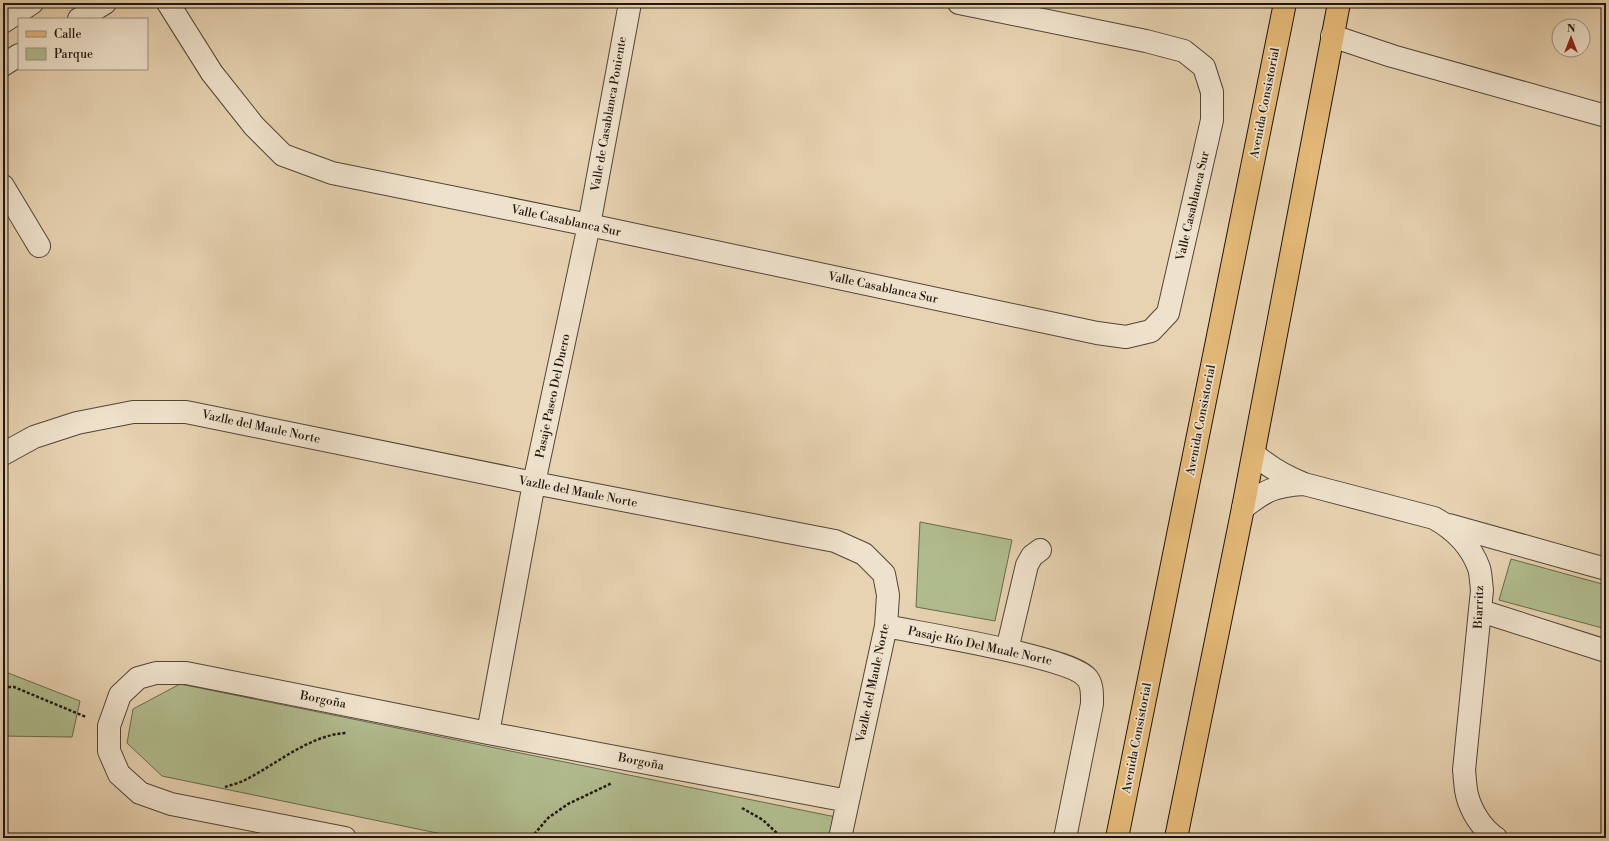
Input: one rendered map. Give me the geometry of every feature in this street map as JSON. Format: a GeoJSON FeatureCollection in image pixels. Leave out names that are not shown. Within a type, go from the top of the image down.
{"type":"FeatureCollection","features":[{"type":"Feature","properties":{"kind":"main road","name":"Avenida Consistorial"},"geometry":{"type":"LineString","coordinates":[[1117,838],[1285,3]]}},
{"type":"Feature","properties":{"kind":"main road"},"geometry":{"type":"LineString","coordinates":[[1176,838],[1254,454],[1339,3]]}},
{"type":"Feature","properties":{"kind":"street"},"geometry":{"type":"LineString","coordinates":[[3,22],[32,3]]}},
{"type":"Feature","properties":{"kind":"street"},"geometry":{"type":"LineString","coordinates":[[81,18],[105,3]]}},
{"type":"Feature","properties":{"kind":"street","name":"Valle Casablanca Sur"},"geometry":{"type":"LineString","coordinates":[[168,3],[212,73],[254,126],[283,155],[332,173],[589,225],[1097,333],[1126,337],[1151,331],[1168,313],[1212,120],[1212,92],[1204,67],[1184,51],[1146,41],[959,3]]}},
{"type":"Feature","properties":{"kind":"street","name":"Valle de Casablanca Poniente"},"geometry":{"type":"LineString","coordinates":[[589,225],[630,3]]}},
{"type":"Feature","properties":{"kind":"street"},"geometry":{"type":"LineString","coordinates":[[1332,36],[1392,56],[1606,116]]}},
{"type":"Feature","properties":{"kind":"street"},"geometry":{"type":"LineString","coordinates":[[3,65],[18,56]]}},
{"type":"Feature","properties":{"kind":"street"},"geometry":{"type":"LineString","coordinates":[[3,186],[39,246]]}},
{"type":"Feature","properties":{"kind":"street","name":"Pasaje Paseo Del Duero"},"geometry":{"type":"LineString","coordinates":[[488,733],[534,483],[589,225]]}},
{"type":"Feature","properties":{"kind":"street","name":"Vazlle del Maule Norte"},"geometry":{"type":"LineString","coordinates":[[3,454],[34,437],[77,423],[133,412],[186,412],[534,483],[835,541],[864,554],[884,574],[888,595],[886,626],[840,838]]}},
{"type":"Feature","properties":{"kind":"street","name":"Biarritz"},"geometry":{"type":"LineString","coordinates":[[1254,454],[1268,466],[1286,477],[1304,484],[1434,518],[1447,525],[1466,544],[1479,568],[1482,590],[1464,770],[1467,795],[1475,814],[1489,833],[1496,838]]}},
{"type":"Feature","properties":{"kind":"street","name":"Biarritz"},"geometry":{"type":"LineString","coordinates":[[1243,508],[1260,494],[1282,486],[1304,484]]}},
{"type":"Feature","properties":{"kind":"street"},"geometry":{"type":"LineString","coordinates":[[1447,525],[1606,569]]}},
{"type":"Feature","properties":{"kind":"street"},"geometry":{"type":"LineString","coordinates":[[1007,650],[1027,565],[1032,556],[1040,550]]}},
{"type":"Feature","properties":{"kind":"street"},"geometry":{"type":"LineString","coordinates":[[1481,611],[1606,651]]}},
{"type":"Feature","properties":{"kind":"street","name":"Pasaje Río Del Muale Norte"},"geometry":{"type":"LineString","coordinates":[[886,626],[1007,650],[1072,668],[1087,678],[1092,688],[1092,704],[1065,838]]}},
{"type":"Feature","properties":{"kind":"street","name":"Borgoña"},"geometry":{"type":"LineString","coordinates":[[345,838],[171,804],[140,793],[119,774],[109,750],[109,726],[120,695],[138,678],[156,673],[186,673],[488,733],[848,800]]}},
{"type":"Feature","properties":{"kind":"path"},"geometry":{"type":"LineString","coordinates":[[3,687],[14,687],[109,726]]}},
{"type":"Feature","properties":{"kind":"path"},"geometry":{"type":"LineString","coordinates":[[222,788],[244,781],[286,756],[321,738],[345,732],[352,732]]}},
{"type":"Feature","properties":{"kind":"path"},"geometry":{"type":"LineString","coordinates":[[531,838],[548,818],[568,804],[614,782]]}},
{"type":"Feature","properties":{"kind":"path"},"geometry":{"type":"LineString","coordinates":[[741,808],[763,820],[782,838]]}},
{"type":"Feature","properties":{"kind":"green space"},"geometry":{"type":"Polygon","coordinates":[[[920,522],[1012,540],[995,621],[916,607],[920,522]]]}},
{"type":"Feature","properties":{"kind":"green space"},"geometry":{"type":"Polygon","coordinates":[[[1511,559],[1606,585],[1606,629],[1499,600],[1511,559]]]}},
{"type":"Feature","properties":{"kind":"green space"},"geometry":{"type":"Polygon","coordinates":[[[3,671],[80,701],[72,737],[3,736],[3,671]]]}},
{"type":"Feature","properties":{"kind":"green space"},"geometry":{"type":"Polygon","coordinates":[[[180,684],[836,817],[832,838],[461,838],[162,776],[127,743],[133,709],[180,684]]]}}]}
